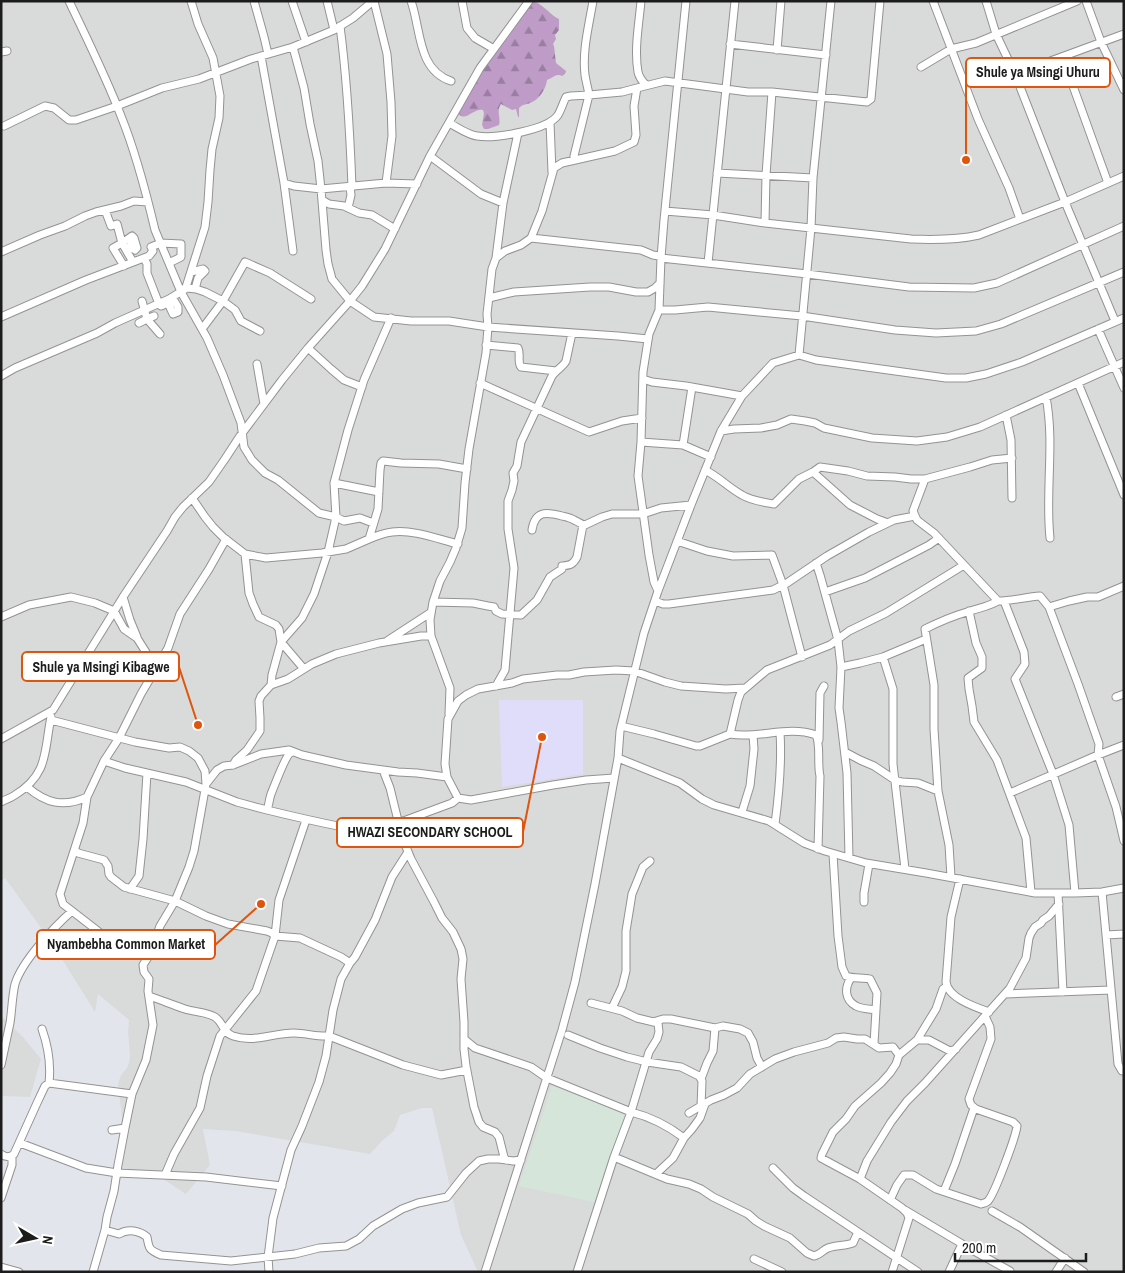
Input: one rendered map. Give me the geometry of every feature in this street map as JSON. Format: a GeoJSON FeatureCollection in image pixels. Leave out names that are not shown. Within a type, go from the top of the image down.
{"type":"FeatureCollection","features":[{"type":"Feature","properties":{"kind":"street"},"geometry":{"type":"LineString","coordinates":[[69,1],[117,106],[133,148],[155,230],[181,292],[202,329],[229,389],[241,423],[245,451],[265,473],[278,480],[319,513],[344,521],[360,518],[373,523]]}},
{"type":"Feature","properties":{"kind":"street"},"geometry":{"type":"LineString","coordinates":[[181,292],[186,287],[205,227],[212,149],[219,118],[220,96],[213,58],[198,24],[191,1]]}},
{"type":"Feature","properties":{"kind":"street"},"geometry":{"type":"LineString","coordinates":[[254,1],[262,31],[293,251]]}},
{"type":"Feature","properties":{"kind":"street"},"geometry":{"type":"LineString","coordinates":[[292,1],[306,42]]}},
{"type":"Feature","properties":{"kind":"street"},"geometry":{"type":"LineString","coordinates":[[326,1],[337,28],[347,90],[351,187],[348,208]]}},
{"type":"Feature","properties":{"kind":"street"},"geometry":{"type":"LineString","coordinates":[[1,117],[3,126],[45,106],[54,108],[69,120],[76,120],[162,88],[199,79],[238,63],[294,47],[337,28],[353,18],[373,1],[387,54],[391,102],[392,136],[386,183]]}},
{"type":"Feature","properties":{"kind":"street"},"geometry":{"type":"LineString","coordinates":[[412,1],[420,40],[426,58],[438,75],[451,80]]}},
{"type":"Feature","properties":{"kind":"street"},"geometry":{"type":"LineString","coordinates":[[462,1],[467,28],[475,38],[494,49]]}},
{"type":"Feature","properties":{"kind":"street"},"geometry":{"type":"LineString","coordinates":[[1,802],[27,787],[35,777],[44,761],[53,710],[123,596],[176,517],[183,507],[209,482],[264,404],[308,348],[350,301],[373,270],[430,156],[480,68],[529,1]]}},
{"type":"Feature","properties":{"kind":"street"},"geometry":{"type":"LineString","coordinates":[[574,160],[589,95],[585,75],[585,58],[593,1]]}},
{"type":"Feature","properties":{"kind":"street"},"geometry":{"type":"LineString","coordinates":[[642,1],[637,50],[638,73],[646,85]]}},
{"type":"Feature","properties":{"kind":"street"},"geometry":{"type":"LineString","coordinates":[[658,591],[654,582],[649,554],[638,476],[643,379],[648,339],[659,310],[661,256],[686,1]]}},
{"type":"Feature","properties":{"kind":"street"},"geometry":{"type":"LineString","coordinates":[[708,262],[735,1]]}},
{"type":"Feature","properties":{"kind":"street"},"geometry":{"type":"LineString","coordinates":[[777,50],[781,1]]}},
{"type":"Feature","properties":{"kind":"street"},"geometry":{"type":"LineString","coordinates":[[799,355],[811,228],[813,178],[831,1]]}},
{"type":"Feature","properties":{"kind":"street"},"geometry":{"type":"LineString","coordinates":[[449,123],[475,136],[518,133],[550,122],[558,115],[566,97],[622,92],[665,81],[748,92],[772,92],[866,102],[871,99],[880,1]]}},
{"type":"Feature","properties":{"kind":"street"},"geometry":{"type":"LineString","coordinates":[[932,1],[978,119],[1009,188],[1020,219]]}},
{"type":"Feature","properties":{"kind":"street"},"geometry":{"type":"LineString","coordinates":[[986,1],[996,34],[1015,74],[1065,202],[1115,321]]}},
{"type":"Feature","properties":{"kind":"street"},"geometry":{"type":"LineString","coordinates":[[921,66],[952,49],[976,42],[1077,1]]}},
{"type":"Feature","properties":{"kind":"street"},"geometry":{"type":"LineString","coordinates":[[1086,1],[1101,42],[1124,90]]}},
{"type":"Feature","properties":{"kind":"street"},"geometry":{"type":"LineString","coordinates":[[1015,74],[1124,34]]}},
{"type":"Feature","properties":{"kind":"street"},"geometry":{"type":"LineString","coordinates":[[730,44],[826,55]]}},
{"type":"Feature","properties":{"kind":"street"},"geometry":{"type":"LineString","coordinates":[[294,47],[318,161],[328,264],[332,279],[350,301],[374,317],[411,321],[449,321],[488,327],[648,339]]}},
{"type":"Feature","properties":{"kind":"street"},"geometry":{"type":"LineString","coordinates":[[1065,56],[1073,86],[1108,183]]}},
{"type":"Feature","properties":{"kind":"street"},"geometry":{"type":"LineString","coordinates":[[496,258],[505,251],[521,245],[531,238],[542,211],[554,168],[574,160],[615,151],[634,142],[636,135],[634,106],[637,88]]}},
{"type":"Feature","properties":{"kind":"street"},"geometry":{"type":"LineString","coordinates":[[765,223],[766,175],[772,92]]}},
{"type":"Feature","properties":{"kind":"street"},"geometry":{"type":"LineString","coordinates":[[550,122],[552,173]]}},
{"type":"Feature","properties":{"kind":"street"},"geometry":{"type":"LineString","coordinates":[[458,798],[447,778],[445,764],[450,688],[431,636],[430,613],[440,581],[458,544],[462,528],[467,469],[486,345],[490,280],[496,258],[504,203],[518,133]]}},
{"type":"Feature","properties":{"kind":"street"},"geometry":{"type":"LineString","coordinates":[[430,156],[481,194],[504,203]]}},
{"type":"Feature","properties":{"kind":"street"},"geometry":{"type":"LineString","coordinates":[[717,173],[813,178]]}},
{"type":"Feature","properties":{"kind":"street"},"geometry":{"type":"LineString","coordinates":[[665,211],[931,240],[967,238],[1065,202],[1124,176]]}},
{"type":"Feature","properties":{"kind":"street"},"geometry":{"type":"LineString","coordinates":[[284,183],[321,189],[386,183],[417,184]]}},
{"type":"Feature","properties":{"kind":"street"},"geometry":{"type":"LineString","coordinates":[[322,200],[329,204],[372,215],[395,229]]}},
{"type":"Feature","properties":{"kind":"street"},"geometry":{"type":"LineString","coordinates":[[1,252],[85,216],[134,201],[148,202]]}},
{"type":"Feature","properties":{"kind":"street"},"geometry":{"type":"LineString","coordinates":[[105,210],[111,226],[117,224],[122,243],[133,262]]}},
{"type":"Feature","properties":{"kind":"street"},"geometry":{"type":"LineString","coordinates":[[531,238],[641,250],[659,256],[909,286],[974,288],[997,282],[1124,226]]}},
{"type":"Feature","properties":{"kind":"street"},"geometry":{"type":"LineString","coordinates":[[124,266],[113,248],[132,236],[134,242]]}},
{"type":"Feature","properties":{"kind":"street"},"geometry":{"type":"LineString","coordinates":[[1,317],[86,280],[149,256],[153,252],[151,247],[161,243],[181,244],[181,257],[169,263]]}},
{"type":"Feature","properties":{"kind":"street"},"geometry":{"type":"LineString","coordinates":[[144,258],[147,264],[147,273],[159,304]]}},
{"type":"Feature","properties":{"kind":"street"},"geometry":{"type":"LineString","coordinates":[[202,329],[223,301],[245,262],[270,273],[311,299]]}},
{"type":"Feature","properties":{"kind":"street"},"geometry":{"type":"LineString","coordinates":[[190,272],[203,269],[204,271],[198,278],[195,289]]}},
{"type":"Feature","properties":{"kind":"street"},"geometry":{"type":"LineString","coordinates":[[659,310],[708,307],[802,316],[895,330],[936,333],[976,332],[1001,324],[1124,272]]}},
{"type":"Feature","properties":{"kind":"street"},"geometry":{"type":"LineString","coordinates":[[489,298],[514,292],[609,287],[636,292],[648,292],[660,283]]}},
{"type":"Feature","properties":{"kind":"street"},"geometry":{"type":"LineString","coordinates":[[1,376],[15,368],[97,333],[133,311],[145,310],[172,298],[187,288],[205,292],[223,301],[235,310],[241,320],[260,331]]}},
{"type":"Feature","properties":{"kind":"street"},"geometry":{"type":"LineString","coordinates":[[159,304],[161,306],[168,303],[173,314],[178,312],[178,307],[172,298]]}},
{"type":"Feature","properties":{"kind":"street"},"geometry":{"type":"LineString","coordinates":[[142,301],[145,310],[160,334]]}},
{"type":"Feature","properties":{"kind":"street"},"geometry":{"type":"LineString","coordinates":[[139,323],[150,318]]}},
{"type":"Feature","properties":{"kind":"street"},"geometry":{"type":"LineString","coordinates":[[281,642],[302,618],[314,594],[328,552],[336,517],[334,483],[348,430],[376,350],[391,318]]}},
{"type":"Feature","properties":{"kind":"street"},"geometry":{"type":"LineString","coordinates":[[485,1272],[547,1078],[575,982],[595,884],[622,726],[644,633],[677,541],[721,431],[742,396],[773,363],[799,355],[825,361],[946,378],[966,378],[986,374],[1022,362],[1124,318]]}},
{"type":"Feature","properties":{"kind":"street"},"geometry":{"type":"LineString","coordinates":[[1098,329],[1124,388]]}},
{"type":"Feature","properties":{"kind":"street"},"geometry":{"type":"LineString","coordinates":[[496,686],[505,670],[514,568],[508,530],[508,501],[514,481],[513,474],[517,466],[521,442],[552,376],[566,361],[572,333]]}},
{"type":"Feature","properties":{"kind":"street"},"geometry":{"type":"LineString","coordinates":[[486,345],[518,348],[519,364],[521,367],[556,371]]}},
{"type":"Feature","properties":{"kind":"street"},"geometry":{"type":"LineString","coordinates":[[308,348],[330,370],[344,380],[362,387]]}},
{"type":"Feature","properties":{"kind":"street"},"geometry":{"type":"LineString","coordinates":[[721,431],[768,427],[791,419],[806,420],[824,428],[864,437],[917,441],[947,437],[980,427],[1124,362]]}},
{"type":"Feature","properties":{"kind":"street"},"geometry":{"type":"LineString","coordinates":[[256,364],[264,404]]}},
{"type":"Feature","properties":{"kind":"street"},"geometry":{"type":"LineString","coordinates":[[643,379],[742,396]]}},
{"type":"Feature","properties":{"kind":"street"},"geometry":{"type":"LineString","coordinates":[[480,383],[589,432],[622,421],[642,418]]}},
{"type":"Feature","properties":{"kind":"street"},"geometry":{"type":"LineString","coordinates":[[1078,383],[1124,495]]}},
{"type":"Feature","properties":{"kind":"street"},"geometry":{"type":"LineString","coordinates":[[683,445],[692,387]]}},
{"type":"Feature","properties":{"kind":"street"},"geometry":{"type":"LineString","coordinates":[[1046,397],[1050,425],[1048,516],[1050,538]]}},
{"type":"Feature","properties":{"kind":"street"},"geometry":{"type":"LineString","coordinates":[[1006,415],[1011,440],[1012,498]]}},
{"type":"Feature","properties":{"kind":"street"},"geometry":{"type":"LineString","coordinates":[[641,442],[683,445],[711,457]]}},
{"type":"Feature","properties":{"kind":"street"},"geometry":{"type":"LineString","coordinates":[[705,470],[743,495],[760,502],[774,504],[799,479],[820,467],[867,476],[911,479],[925,478],[970,468],[992,460],[1012,458]]}},
{"type":"Feature","properties":{"kind":"street"},"geometry":{"type":"LineString","coordinates":[[369,539],[378,509],[380,470],[383,461],[439,464],[467,469]]}},
{"type":"Feature","properties":{"kind":"street"},"geometry":{"type":"LineString","coordinates":[[813,472],[850,505],[876,519],[888,523]]}},
{"type":"Feature","properties":{"kind":"street"},"geometry":{"type":"LineString","coordinates":[[925,478],[913,512],[917,520],[939,538],[1001,601],[1024,652],[1025,664],[1015,679],[1053,774],[1069,825],[1075,893]]}},
{"type":"Feature","properties":{"kind":"street"},"geometry":{"type":"LineString","coordinates":[[334,483],[379,492]]}},
{"type":"Feature","properties":{"kind":"street"},"geometry":{"type":"LineString","coordinates":[[192,498],[205,517],[226,539],[245,554],[266,558],[328,552],[346,548],[392,532],[407,532],[458,544]]}},
{"type":"Feature","properties":{"kind":"street"},"geometry":{"type":"LineString","coordinates":[[583,525],[612,514],[643,514],[661,508],[691,505]]}},
{"type":"Feature","properties":{"kind":"street"},"geometry":{"type":"LineString","coordinates":[[532,530],[535,519],[540,514],[546,513],[574,519],[583,525]]}},
{"type":"Feature","properties":{"kind":"street"},"geometry":{"type":"LineString","coordinates":[[655,601],[663,604],[675,603],[773,590],[847,543],[868,532],[894,520],[915,516]]}},
{"type":"Feature","properties":{"kind":"street"},"geometry":{"type":"LineString","coordinates":[[433,602],[473,602],[494,607],[496,611],[502,614],[521,615],[537,600],[550,577],[562,569],[562,566],[571,565],[575,562],[583,525]]}},
{"type":"Feature","properties":{"kind":"street"},"geometry":{"type":"LineString","coordinates":[[825,592],[864,578],[939,538]]}},
{"type":"Feature","properties":{"kind":"street"},"geometry":{"type":"LineString","coordinates":[[157,934],[134,941],[103,935],[63,904],[60,894],[83,824],[87,797],[104,761],[119,738],[157,665],[168,648],[180,614],[226,539]]}},
{"type":"Feature","properties":{"kind":"street"},"geometry":{"type":"LineString","coordinates":[[677,541],[707,551],[733,556],[772,556],[783,585],[802,657]]}},
{"type":"Feature","properties":{"kind":"street"},"geometry":{"type":"LineString","coordinates":[[245,554],[249,593],[253,604],[260,617],[279,629],[281,642],[271,685]]}},
{"type":"Feature","properties":{"kind":"street"},"geometry":{"type":"LineString","coordinates":[[816,564],[838,640],[841,666],[839,708],[848,782],[849,858]]}},
{"type":"Feature","properties":{"kind":"street"},"geometry":{"type":"LineString","coordinates":[[730,734],[741,692],[767,670],[830,645],[849,631],[886,612],[964,565]]}},
{"type":"Feature","properties":{"kind":"street"},"geometry":{"type":"LineString","coordinates":[[1048,607],[1078,599],[1098,597],[1124,586]]}},
{"type":"Feature","properties":{"kind":"street"},"geometry":{"type":"LineString","coordinates":[[123,596],[137,638],[149,657],[157,665]]}},
{"type":"Feature","properties":{"kind":"street"},"geometry":{"type":"LineString","coordinates":[[951,877],[949,845],[938,791],[934,729],[934,684],[926,629],[944,620],[1001,601],[1040,596],[1048,607],[1099,744],[1098,755],[1116,807],[1124,841]]}},
{"type":"Feature","properties":{"kind":"street"},"geometry":{"type":"LineString","coordinates":[[1,617],[29,605],[71,597],[95,603],[114,611],[124,629],[137,638]]}},
{"type":"Feature","properties":{"kind":"street"},"geometry":{"type":"LineString","coordinates":[[969,611],[976,643],[982,657],[982,668],[968,678],[974,722],[997,760],[1026,838],[1031,892]]}},
{"type":"Feature","properties":{"kind":"street"},"geometry":{"type":"LineString","coordinates":[[385,642],[430,613]]}},
{"type":"Feature","properties":{"kind":"street"},"geometry":{"type":"LineString","coordinates":[[233,765],[247,750],[260,731],[259,701],[271,685],[288,679],[313,663],[336,654],[385,642],[431,636]]}},
{"type":"Feature","properties":{"kind":"street"},"geometry":{"type":"LineString","coordinates":[[841,666],[884,657],[926,639]]}},
{"type":"Feature","properties":{"kind":"street"},"geometry":{"type":"LineString","coordinates":[[281,642],[304,669]]}},
{"type":"Feature","properties":{"kind":"street"},"geometry":{"type":"LineString","coordinates":[[884,657],[893,689],[893,764],[905,869]]}},
{"type":"Feature","properties":{"kind":"street"},"geometry":{"type":"LineString","coordinates":[[448,719],[458,701],[478,689],[512,684],[523,679],[584,672],[634,671],[681,686],[726,689],[745,688]]}},
{"type":"Feature","properties":{"kind":"street"},"geometry":{"type":"LineString","coordinates":[[818,848],[820,693],[824,686]]}},
{"type":"Feature","properties":{"kind":"street"},"geometry":{"type":"LineString","coordinates":[[1116,697],[1124,694]]}},
{"type":"Feature","properties":{"kind":"street"},"geometry":{"type":"LineString","coordinates":[[1,739],[53,710]]}},
{"type":"Feature","properties":{"kind":"street"},"geometry":{"type":"LineString","coordinates":[[51,720],[119,738],[168,748],[180,747],[190,752],[200,762],[205,771],[205,784],[194,851],[189,867],[176,901],[160,926],[154,948],[143,965],[144,972],[149,979],[148,996],[153,1025],[146,1060],[132,1094],[114,1191],[93,1272]]}},
{"type":"Feature","properties":{"kind":"street"},"geometry":{"type":"LineString","coordinates":[[622,726],[696,746],[730,734],[738,736],[797,731],[816,735],[819,740]]}},
{"type":"Feature","properties":{"kind":"street"},"geometry":{"type":"LineString","coordinates":[[775,824],[779,799],[780,732]]}},
{"type":"Feature","properties":{"kind":"street"},"geometry":{"type":"LineString","coordinates":[[742,812],[750,786],[754,749],[753,735]]}},
{"type":"Feature","properties":{"kind":"street"},"geometry":{"type":"LineString","coordinates":[[1010,793],[1124,745]]}},
{"type":"Feature","properties":{"kind":"street"},"geometry":{"type":"LineString","coordinates":[[104,761],[191,784],[205,784],[217,770],[224,766],[233,765],[261,754],[288,750],[346,765],[447,778]]}},
{"type":"Feature","properties":{"kind":"street"},"geometry":{"type":"LineString","coordinates":[[267,810],[283,765],[290,753],[293,752]]}},
{"type":"Feature","properties":{"kind":"street"},"geometry":{"type":"LineString","coordinates":[[845,752],[874,766],[895,780],[918,783],[938,791]]}},
{"type":"Feature","properties":{"kind":"street"},"geometry":{"type":"LineString","coordinates":[[618,758],[680,783],[714,805],[769,820],[804,843],[833,854],[869,864],[1031,892],[1102,892],[1124,888]]}},
{"type":"Feature","properties":{"kind":"street"},"geometry":{"type":"LineString","coordinates":[[383,770],[408,852],[442,918],[453,932],[461,949],[463,959],[461,979],[464,1039],[467,1070],[474,1107],[479,1122],[484,1127],[495,1132],[499,1137],[506,1160]]}},
{"type":"Feature","properties":{"kind":"street"},"geometry":{"type":"LineString","coordinates":[[130,889],[139,876],[147,773]]}},
{"type":"Feature","properties":{"kind":"street"},"geometry":{"type":"LineString","coordinates":[[398,823],[452,803],[458,798],[471,800],[553,785],[614,778]]}},
{"type":"Feature","properties":{"kind":"street"},"geometry":{"type":"LineString","coordinates":[[191,784],[199,782],[237,802],[306,820],[402,837]]}},
{"type":"Feature","properties":{"kind":"street"},"geometry":{"type":"LineString","coordinates":[[27,787],[42,798],[63,804],[87,797]]}},
{"type":"Feature","properties":{"kind":"street"},"geometry":{"type":"LineString","coordinates":[[166,1175],[174,1154],[200,1108],[207,1076],[220,1036],[256,991],[275,936],[278,900],[306,820]]}},
{"type":"Feature","properties":{"kind":"street"},"geometry":{"type":"LineString","coordinates":[[75,850],[86,856],[104,860],[111,877],[124,887],[176,901],[206,916],[228,924],[266,931],[275,936],[300,938],[350,963]]}},
{"type":"Feature","properties":{"kind":"street"},"geometry":{"type":"LineString","coordinates":[[269,1272],[268,1257],[273,1218],[291,1150],[319,1082],[341,980],[375,920],[392,877],[408,852]]}},
{"type":"Feature","properties":{"kind":"street"},"geometry":{"type":"LineString","coordinates":[[833,854],[838,942],[844,972],[846,976],[851,978],[870,979],[877,993],[874,1044]]}},
{"type":"Feature","properties":{"kind":"street"},"geometry":{"type":"LineString","coordinates":[[612,1008],[622,987],[626,971],[626,931],[632,894],[643,867],[650,861]]}},
{"type":"Feature","properties":{"kind":"street"},"geometry":{"type":"LineString","coordinates":[[864,902],[869,864]]}},
{"type":"Feature","properties":{"kind":"street"},"geometry":{"type":"LineString","coordinates":[[960,879],[952,917],[946,986],[943,989],[936,1009],[917,1040],[899,1055],[890,1073],[854,1106],[846,1120],[833,1132],[821,1158],[860,1179],[902,1208],[1010,1271]]}},
{"type":"Feature","properties":{"kind":"street"},"geometry":{"type":"LineString","coordinates":[[1102,892],[1118,1064],[1122,1071],[1124,1071]]}},
{"type":"Feature","properties":{"kind":"street"},"geometry":{"type":"LineString","coordinates":[[1058,893],[1063,992]]}},
{"type":"Feature","properties":{"kind":"street"},"geometry":{"type":"LineString","coordinates":[[860,1179],[867,1161],[907,1101],[1010,988],[1026,958],[1031,933],[1059,904]]}},
{"type":"Feature","properties":{"kind":"street"},"geometry":{"type":"LineString","coordinates":[[1,1065],[16,983],[20,974],[28,960],[54,927],[72,911]]}},
{"type":"Feature","properties":{"kind":"street"},"geometry":{"type":"LineString","coordinates":[[1106,935],[1124,934]]}},
{"type":"Feature","properties":{"kind":"street"},"geometry":{"type":"LineString","coordinates":[[851,978],[846,988],[846,996],[850,1002],[857,1007],[876,1010]]}},
{"type":"Feature","properties":{"kind":"street"},"geometry":{"type":"LineString","coordinates":[[890,1200],[904,1175],[912,1175],[936,1189],[981,1204],[987,1202],[1014,1138],[1017,1126],[1012,1122],[974,1108],[969,1099],[991,1039],[987,1014],[968,1004],[946,986]]}},
{"type":"Feature","properties":{"kind":"street"},"geometry":{"type":"LineString","coordinates":[[1004,994],[1111,990]]}},
{"type":"Feature","properties":{"kind":"street"},"geometry":{"type":"LineString","coordinates":[[148,996],[186,1010],[214,1016],[231,1036],[250,1039],[296,1033],[329,1036],[412,1068],[441,1075],[467,1070]]}},
{"type":"Feature","properties":{"kind":"street"},"geometry":{"type":"LineString","coordinates":[[577,1272],[614,1157],[631,1112],[649,1052],[659,1032],[658,1023],[636,1018],[622,1011],[592,1003]]}},
{"type":"Feature","properties":{"kind":"street"},"geometry":{"type":"LineString","coordinates":[[653,1022],[671,1019],[715,1028],[723,1026],[740,1029],[748,1033],[762,1067]]}},
{"type":"Feature","properties":{"kind":"street"},"geometry":{"type":"LineString","coordinates":[[656,1174],[673,1158],[684,1138],[700,1118],[703,1105],[701,1078],[713,1051],[715,1028]]}},
{"type":"Feature","properties":{"kind":"street"},"geometry":{"type":"LineString","coordinates":[[1,1198],[12,1165],[12,1156],[20,1143],[45,1086],[49,1082],[50,1067],[42,1029]]}},
{"type":"Feature","properties":{"kind":"street"},"geometry":{"type":"LineString","coordinates":[[568,1035],[600,1048],[647,1062],[681,1067],[701,1078]]}},
{"type":"Feature","properties":{"kind":"street"},"geometry":{"type":"LineString","coordinates":[[689,1113],[737,1088],[750,1074],[775,1059],[828,1043],[836,1038],[844,1036],[865,1039],[879,1048],[893,1048],[899,1055]]}},
{"type":"Feature","properties":{"kind":"street"},"geometry":{"type":"LineString","coordinates":[[464,1039],[475,1048],[532,1067],[547,1078],[631,1112],[652,1118],[684,1138]]}},
{"type":"Feature","properties":{"kind":"street"},"geometry":{"type":"LineString","coordinates":[[917,1040],[929,1040],[950,1051],[956,1048]]}},
{"type":"Feature","properties":{"kind":"street"},"geometry":{"type":"LineString","coordinates":[[49,1082],[132,1094]]}},
{"type":"Feature","properties":{"kind":"street"},"geometry":{"type":"LineString","coordinates":[[944,1191],[974,1108]]}},
{"type":"Feature","properties":{"kind":"street"},"geometry":{"type":"LineString","coordinates":[[112,1130],[125,1128]]}},
{"type":"Feature","properties":{"kind":"street"},"geometry":{"type":"LineString","coordinates":[[20,1143],[86,1168],[117,1173],[206,1177],[282,1186]]}},
{"type":"Feature","properties":{"kind":"street"},"geometry":{"type":"LineString","coordinates":[[1,1154],[12,1156]]}},
{"type":"Feature","properties":{"kind":"street"},"geometry":{"type":"LineString","coordinates":[[614,1157],[701,1189],[748,1214],[764,1226],[790,1238],[807,1253],[814,1256],[819,1255],[826,1248],[853,1243],[858,1232]]}},
{"type":"Feature","properties":{"kind":"street"},"geometry":{"type":"LineString","coordinates":[[105,1230],[119,1234],[129,1231],[143,1234],[148,1237],[149,1248],[161,1255],[230,1261],[295,1254],[318,1248],[346,1246],[402,1208],[447,1197],[460,1180],[479,1161],[488,1159],[521,1160]]}},
{"type":"Feature","properties":{"kind":"street"},"geometry":{"type":"LineString","coordinates":[[773,1168],[793,1188],[918,1272]]}},
{"type":"Feature","properties":{"kind":"street"},"geometry":{"type":"LineString","coordinates":[[892,1272],[909,1218],[902,1208]]}},
{"type":"Feature","properties":{"kind":"street"},"geometry":{"type":"LineString","coordinates":[[992,1211],[1020,1227],[1084,1272]]}},
{"type":"Feature","properties":{"kind":"street"},"geometry":{"type":"LineString","coordinates":[[949,1272],[962,1244]]}},
{"type":"Feature","properties":{"kind":"street"},"geometry":{"type":"LineString","coordinates":[[1056,1272],[1065,1258]]}},
{"type":"Feature","properties":{"kind":"street"},"geometry":{"type":"LineString","coordinates":[[754,1259],[782,1272]]}},
{"type":"Feature","properties":{"kind":"street"},"geometry":{"type":"LineString","coordinates":[[1,1267],[19,1272]]}},
{"type":"Feature","properties":{"kind":"shaded area"},"geometry":{"type":"Polygon","coordinates":[[[1,1],[1124,1],[1124,1272],[478,1272],[461,1235],[432,1108],[422,1108],[400,1115],[394,1131],[370,1154],[235,1131],[203,1129],[210,1165],[186,1194],[154,1173],[145,1173],[117,1166],[124,1135],[118,1084],[121,1075],[129,1063],[129,1020],[98,994],[95,1012],[52,943],[5,878],[1,881],[1,1]]]}},
{"type":"Feature","properties":{"kind":"shaded area"},"geometry":{"type":"Polygon","coordinates":[[[499,700],[583,700],[583,774],[502,787],[499,700]]]}},
{"type":"Feature","properties":{"kind":"shaded area"},"geometry":{"type":"Polygon","coordinates":[[[1,1016],[23,1037],[41,1059],[30,1097],[1,1096],[1,1016]]]}},
{"type":"Feature","properties":{"kind":"shaded area"},"geometry":{"type":"Polygon","coordinates":[[[552,1086],[628,1114],[599,1203],[519,1186],[552,1086]]]}},
{"type":"Feature","properties":{"kind":"green space"},"geometry":{"type":"Polygon","coordinates":[[[529,1],[538,3],[559,19],[559,30],[555,35],[556,39],[553,44],[556,63],[566,71],[565,74],[562,76],[556,75],[547,80],[544,90],[539,97],[519,108],[519,117],[516,109],[512,110],[501,104],[499,109],[499,125],[484,129],[482,125],[483,110],[475,111],[466,116],[459,115],[456,111],[480,68],[529,1]]]}},
{"type":"Feature","properties":{"kind":"place","name":"Shule ya Msingi Uhuru"},"geometry":{"type":"Point","coordinates":[966,160]}},
{"type":"Feature","properties":{"kind":"place","name":"Shule ya Msingi Kibagwe"},"geometry":{"type":"Point","coordinates":[198,725]}},
{"type":"Feature","properties":{"kind":"place","name":"HWAZI SECONDARY SCHOOL"},"geometry":{"type":"Point","coordinates":[542,737]}},
{"type":"Feature","properties":{"kind":"place","name":"Nyambebha Common Market"},"geometry":{"type":"Point","coordinates":[261,904]}}]}
